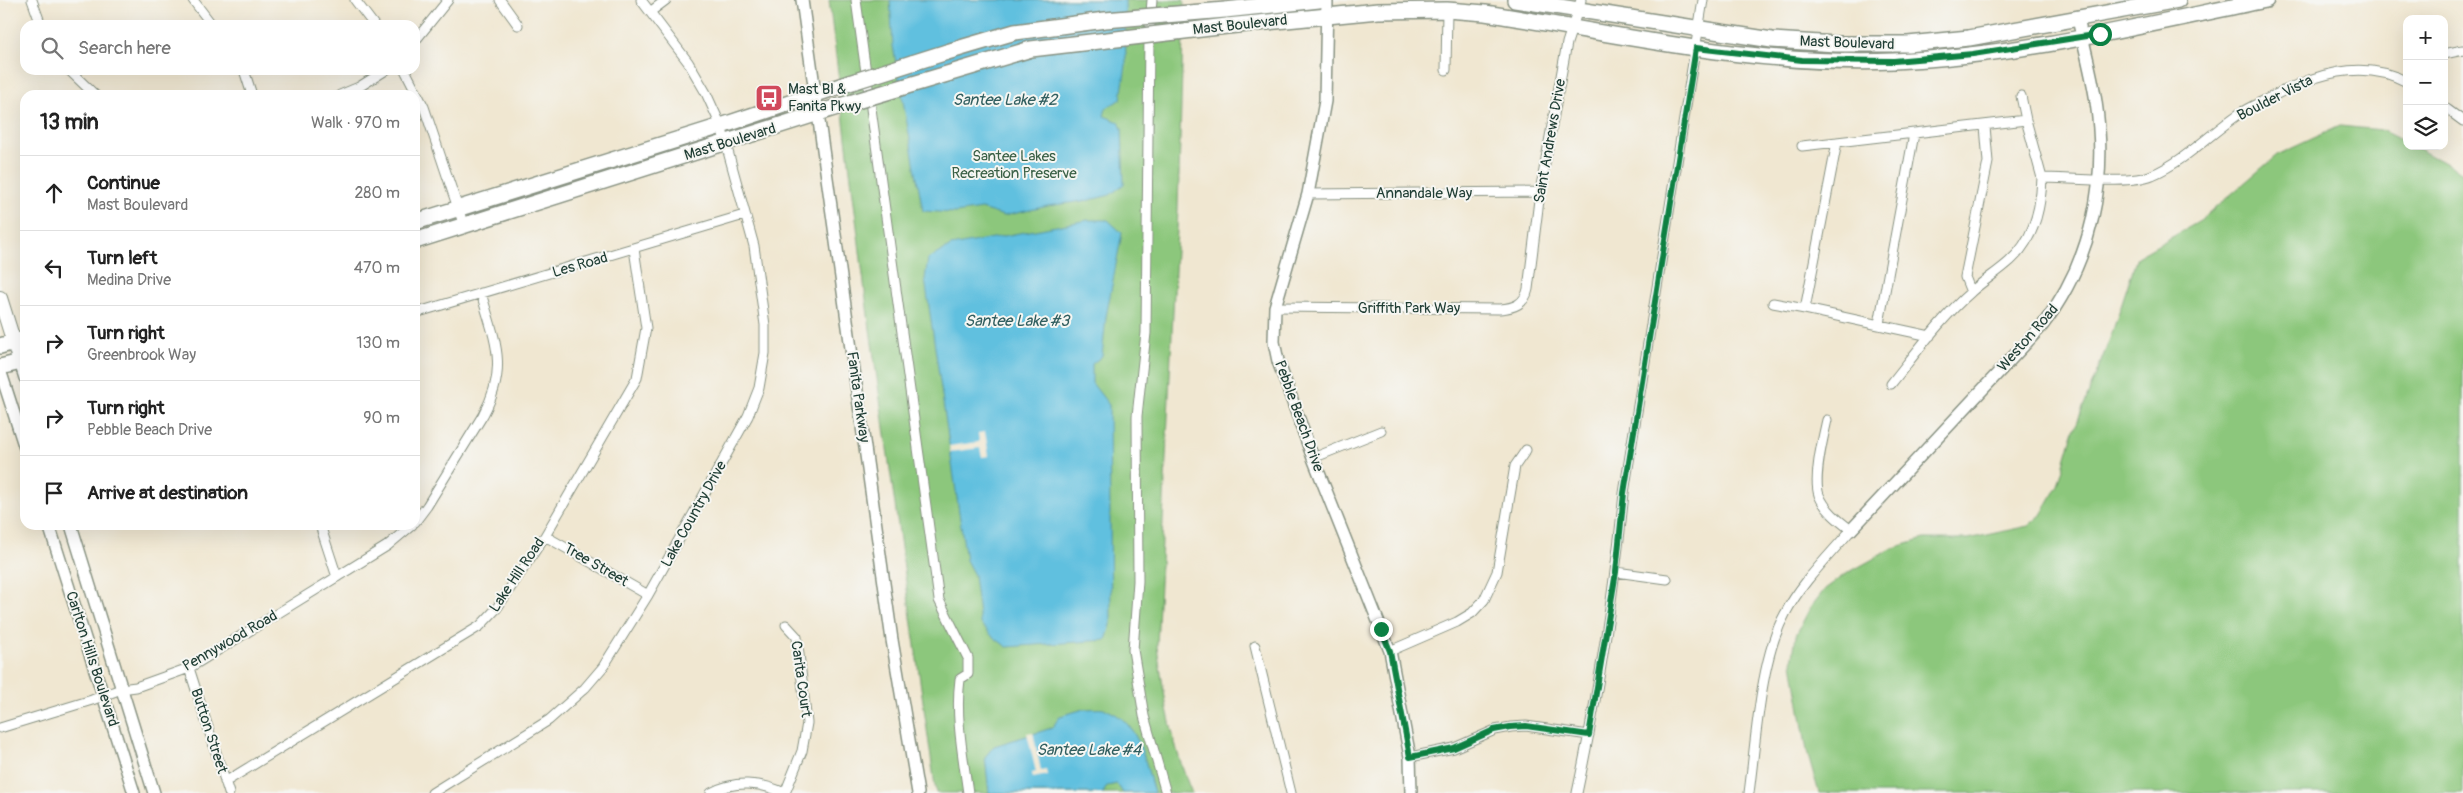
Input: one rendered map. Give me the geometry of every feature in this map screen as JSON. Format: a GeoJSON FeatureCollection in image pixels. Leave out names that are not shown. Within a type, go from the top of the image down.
{"type":"FeatureCollection","features":[{"type":"Feature","properties":{"kind":"main road","name":"Mast Boulevard"},"geometry":{"type":"LineString","coordinates":[[420,220],[721,126],[849,83],[1015,32],[1105,20],[1319,0]]}},
{"type":"Feature","properties":{"kind":"main road","name":"Mast Boulevard"},"geometry":{"type":"LineString","coordinates":[[1515,0],[1579,5],[1699,29],[1772,40],[1836,44],[1908,44],[1969,38],[2178,0]]}},
{"type":"Feature","properties":{"kind":"main road","name":"Mast Boulevard"},"geometry":{"type":"LineString","coordinates":[[420,239],[853,102],[1031,49],[1227,26],[1378,11],[1447,10],[1485,13],[1696,48],[1802,60],[1894,61],[1973,54],[2082,38],[2266,0]]}},
{"type":"Feature","properties":{"kind":"main road"},"geometry":{"type":"LineString","coordinates":[[0,298],[13,343],[20,358]]}},
{"type":"Feature","properties":{"kind":"main road"},"geometry":{"type":"LineString","coordinates":[[0,369],[20,363]]}},
{"type":"Feature","properties":{"kind":"street"},"geometry":{"type":"LineString","coordinates":[[32,0],[39,20]]}},
{"type":"Feature","properties":{"kind":"street"},"geometry":{"type":"LineString","coordinates":[[193,0],[208,20]]}},
{"type":"Feature","properties":{"kind":"street"},"geometry":{"type":"LineString","coordinates":[[355,0],[370,20]]}},
{"type":"Feature","properties":{"kind":"street"},"geometry":{"type":"LineString","coordinates":[[420,35],[448,0]]}},
{"type":"Feature","properties":{"kind":"street"},"geometry":{"type":"LineString","coordinates":[[500,0],[518,25]]}},
{"type":"Feature","properties":{"kind":"street","name":"Lake Country Drive"},"geometry":{"type":"LineString","coordinates":[[432,793],[550,720],[567,706],[603,668],[648,595],[738,436],[759,388],[765,353],[765,325],[754,246],[744,216],[721,126],[706,93],[688,62],[641,0]]}},
{"type":"Feature","properties":{"kind":"street"},"geometry":{"type":"LineString","coordinates":[[650,12],[666,0]]}},
{"type":"Feature","properties":{"kind":"street","name":"Fanita Parkway"},"geometry":{"type":"LineString","coordinates":[[802,0],[892,640],[918,793]]}},
{"type":"Feature","properties":{"kind":"street"},"geometry":{"type":"LineString","coordinates":[[856,0],[939,600],[968,658],[968,674],[960,679],[959,696],[960,735],[968,793]]}},
{"type":"Feature","properties":{"kind":"street"},"geometry":{"type":"LineString","coordinates":[[1152,0],[1148,58],[1146,333],[1137,416],[1138,581],[1133,650],[1144,716],[1166,793]]}},
{"type":"Feature","properties":{"kind":"street","name":"Pebble Beach Drive"},"geometry":{"type":"LineString","coordinates":[[1327,0],[1325,101],[1308,194],[1276,307],[1274,342],[1278,361],[1313,458],[1390,651],[1410,757],[1411,793]]}},
{"type":"Feature","properties":{"kind":"street"},"geometry":{"type":"LineString","coordinates":[[1577,793],[1589,735],[1616,572],[1624,493],[1704,0]]}},
{"type":"Feature","properties":{"kind":"street","name":"Saint Andrews Drive"},"geometry":{"type":"LineString","coordinates":[[1528,284],[1540,192],[1572,27],[1579,5]]}},
{"type":"Feature","properties":{"kind":"street"},"geometry":{"type":"LineString","coordinates":[[1446,70],[1447,10]]}},
{"type":"Feature","properties":{"kind":"street","name":"Weston Road"},"geometry":{"type":"LineString","coordinates":[[1851,530],[2030,339],[2053,312],[2072,281],[2092,229],[2100,162],[2096,102],[2078,19]]}},
{"type":"Feature","properties":{"kind":"street"},"geometry":{"type":"LineString","coordinates":[[2448,53],[2463,50]]}},
{"type":"Feature","properties":{"kind":"street","name":"Boulder Vista"},"geometry":{"type":"LineString","coordinates":[[2042,178],[2125,180],[2151,176],[2179,161],[2240,113],[2316,76],[2339,71],[2364,71],[2388,75],[2403,81]]}},
{"type":"Feature","properties":{"kind":"street"},"geometry":{"type":"LineString","coordinates":[[74,75],[90,90]]}},
{"type":"Feature","properties":{"kind":"street"},"geometry":{"type":"LineString","coordinates":[[246,75],[250,90]]}},
{"type":"Feature","properties":{"kind":"street"},"geometry":{"type":"LineString","coordinates":[[352,90],[378,75]]}},
{"type":"Feature","properties":{"kind":"street"},"geometry":{"type":"LineString","coordinates":[[408,75],[416,90]]}},
{"type":"Feature","properties":{"kind":"street"},"geometry":{"type":"LineString","coordinates":[[1891,384],[1930,336],[1971,292],[2011,260],[2033,230],[2038,211],[2042,178],[2026,120],[2022,96]]}},
{"type":"Feature","properties":{"kind":"street"},"geometry":{"type":"LineString","coordinates":[[420,99],[464,226]]}},
{"type":"Feature","properties":{"kind":"street"},"geometry":{"type":"LineString","coordinates":[[2448,110],[2463,121]]}},
{"type":"Feature","properties":{"kind":"street"},"geometry":{"type":"LineString","coordinates":[[1802,146],[2026,120]]}},
{"type":"Feature","properties":{"kind":"street"},"geometry":{"type":"LineString","coordinates":[[1971,292],[1965,277],[1988,162],[1985,126]]}},
{"type":"Feature","properties":{"kind":"street"},"geometry":{"type":"LineString","coordinates":[[1879,324],[1914,134]]}},
{"type":"Feature","properties":{"kind":"street"},"geometry":{"type":"LineString","coordinates":[[1805,309],[1837,142]]}},
{"type":"Feature","properties":{"kind":"street","name":"Annandale Way"},"geometry":{"type":"LineString","coordinates":[[1308,194],[1540,192]]}},
{"type":"Feature","properties":{"kind":"street","name":"Les Road"},"geometry":{"type":"LineString","coordinates":[[420,311],[744,216]]}},
{"type":"Feature","properties":{"kind":"street","name":"Lake Hill Road"},"geometry":{"type":"LineString","coordinates":[[226,782],[480,626],[497,608],[544,536],[637,378],[646,328],[634,249]]}},
{"type":"Feature","properties":{"kind":"street","name":"Griffith Park Way"},"geometry":{"type":"LineString","coordinates":[[1276,307],[1510,308],[1518,305],[1525,298],[1528,284]]}},
{"type":"Feature","properties":{"kind":"street"},"geometry":{"type":"LineString","coordinates":[[420,515],[490,403],[494,390],[499,364],[481,293]]}},
{"type":"Feature","properties":{"kind":"street"},"geometry":{"type":"LineString","coordinates":[[1773,304],[1879,324],[1930,336]]}},
{"type":"Feature","properties":{"kind":"street"},"geometry":{"type":"LineString","coordinates":[[0,369],[20,432]]}},
{"type":"Feature","properties":{"kind":"street"},"geometry":{"type":"LineString","coordinates":[[1748,793],[1767,668],[1778,628],[1798,593],[1851,530],[1834,517],[1819,494],[1818,480],[1827,420]]}},
{"type":"Feature","properties":{"kind":"street"},"geometry":{"type":"LineString","coordinates":[[1313,458],[1381,430]]}},
{"type":"Feature","properties":{"kind":"street"},"geometry":{"type":"LineString","coordinates":[[1390,651],[1457,622],[1472,613],[1484,600],[1497,572],[1515,466],[1526,450]]}},
{"type":"Feature","properties":{"kind":"street","name":"Carlton Hills Boulevard"},"geometry":{"type":"LineString","coordinates":[[51,530],[134,793]]}},
{"type":"Feature","properties":{"kind":"street","name":"Carlton Hills Boulevard"},"geometry":{"type":"LineString","coordinates":[[73,530],[154,793]]}},
{"type":"Feature","properties":{"kind":"street"},"geometry":{"type":"LineString","coordinates":[[322,530],[337,577]]}},
{"type":"Feature","properties":{"kind":"street","name":"Pennywood Road"},"geometry":{"type":"LineString","coordinates":[[0,728],[121,689],[136,687],[189,668],[387,546],[406,530]]}},
{"type":"Feature","properties":{"kind":"street","name":"Tree Street"},"geometry":{"type":"LineString","coordinates":[[544,536],[648,595]]}},
{"type":"Feature","properties":{"kind":"street"},"geometry":{"type":"LineString","coordinates":[[1616,572],[1667,579]]}},
{"type":"Feature","properties":{"kind":"street","name":"Carita Court"},"geometry":{"type":"LineString","coordinates":[[784,793],[802,751],[807,723],[797,637],[786,625]]}},
{"type":"Feature","properties":{"kind":"street"},"geometry":{"type":"LineString","coordinates":[[1255,646],[1291,793]]}},
{"type":"Feature","properties":{"kind":"street","name":"Button Street"},"geometry":{"type":"LineString","coordinates":[[189,668],[229,793]]}},
{"type":"Feature","properties":{"kind":"street"},"geometry":{"type":"LineString","coordinates":[[1410,757],[1454,748],[1494,730],[1510,727],[1526,726],[1589,735]]}},
{"type":"Feature","properties":{"kind":"street"},"geometry":{"type":"LineString","coordinates":[[711,793],[731,785],[752,784],[784,793]]}},
{"type":"Feature","properties":{"kind":"green space","name":"Santee Lakes Recreation Preserve"},"geometry":{"type":"Polygon","coordinates":[[[829,0],[1184,0],[1178,209],[1157,646],[1174,739],[1192,793],[936,793],[867,308],[829,0]]]}},
{"type":"Feature","properties":{"kind":"green space"},"geometry":{"type":"Polygon","coordinates":[[[2340,126],[2381,130],[2403,141],[2403,150],[2420,150],[2463,173],[2463,793],[1819,793],[1807,751],[1792,663],[1796,635],[1810,608],[1825,589],[1844,575],[1893,548],[1924,539],[1968,539],[2028,526],[2041,515],[2058,485],[2073,433],[2111,336],[2137,257],[2200,221],[2277,155],[2340,126]]]}},
{"type":"Feature","properties":{"kind":"water","name":"Santee Lake #2"},"geometry":{"type":"Polygon","coordinates":[[[890,0],[1125,0],[1126,65],[1121,99],[1106,108],[1104,116],[1119,122],[1122,129],[1124,184],[1110,195],[1004,216],[981,209],[955,213],[923,211],[893,46],[890,0]]]}},
{"type":"Feature","properties":{"kind":"water","name":"Santee Lake #3"},"geometry":{"type":"Polygon","coordinates":[[[1088,220],[1108,220],[1122,233],[1106,317],[1102,356],[1092,364],[1092,383],[1109,405],[1111,625],[1106,640],[1007,647],[992,636],[980,623],[974,575],[966,560],[925,279],[928,259],[951,246],[1088,220]]]}},
{"type":"Feature","properties":{"kind":"water","name":"Santee Lake #4"},"geometry":{"type":"Polygon","coordinates":[[[1084,709],[1104,709],[1116,714],[1126,722],[1133,732],[1144,756],[1154,793],[1123,793],[1117,784],[1107,786],[1103,793],[989,793],[985,757],[994,746],[1052,728],[1060,716],[1084,709]]]}},
{"type":"Feature","properties":{"kind":"pier"},"geometry":{"type":"Polygon","coordinates":[[[985,432],[989,456],[982,457],[980,448],[950,452],[949,446],[979,442],[978,433],[985,432]]]}},
{"type":"Feature","properties":{"kind":"pier"},"geometry":{"type":"Polygon","coordinates":[[[1033,732],[1041,771],[1046,770],[1047,775],[1033,778],[1032,773],[1036,772],[1027,733],[1033,732]]]}},
{"type":"Feature","properties":{"kind":"place","name":"Mast Bl & Fanita Pkwy"},"geometry":{"type":"Point","coordinates":[769,98]}},
{"type":"Feature","properties":{"kind":"route"},"geometry":{"type":"LineString","coordinates":[[1381,629],[1390,651],[1410,757],[1434,754],[1454,748],[1494,730],[1510,727],[1526,726],[1589,735],[1616,572],[1624,493],[1696,48],[1802,60],[1894,61],[1973,54],[2100,34]]}}]}
